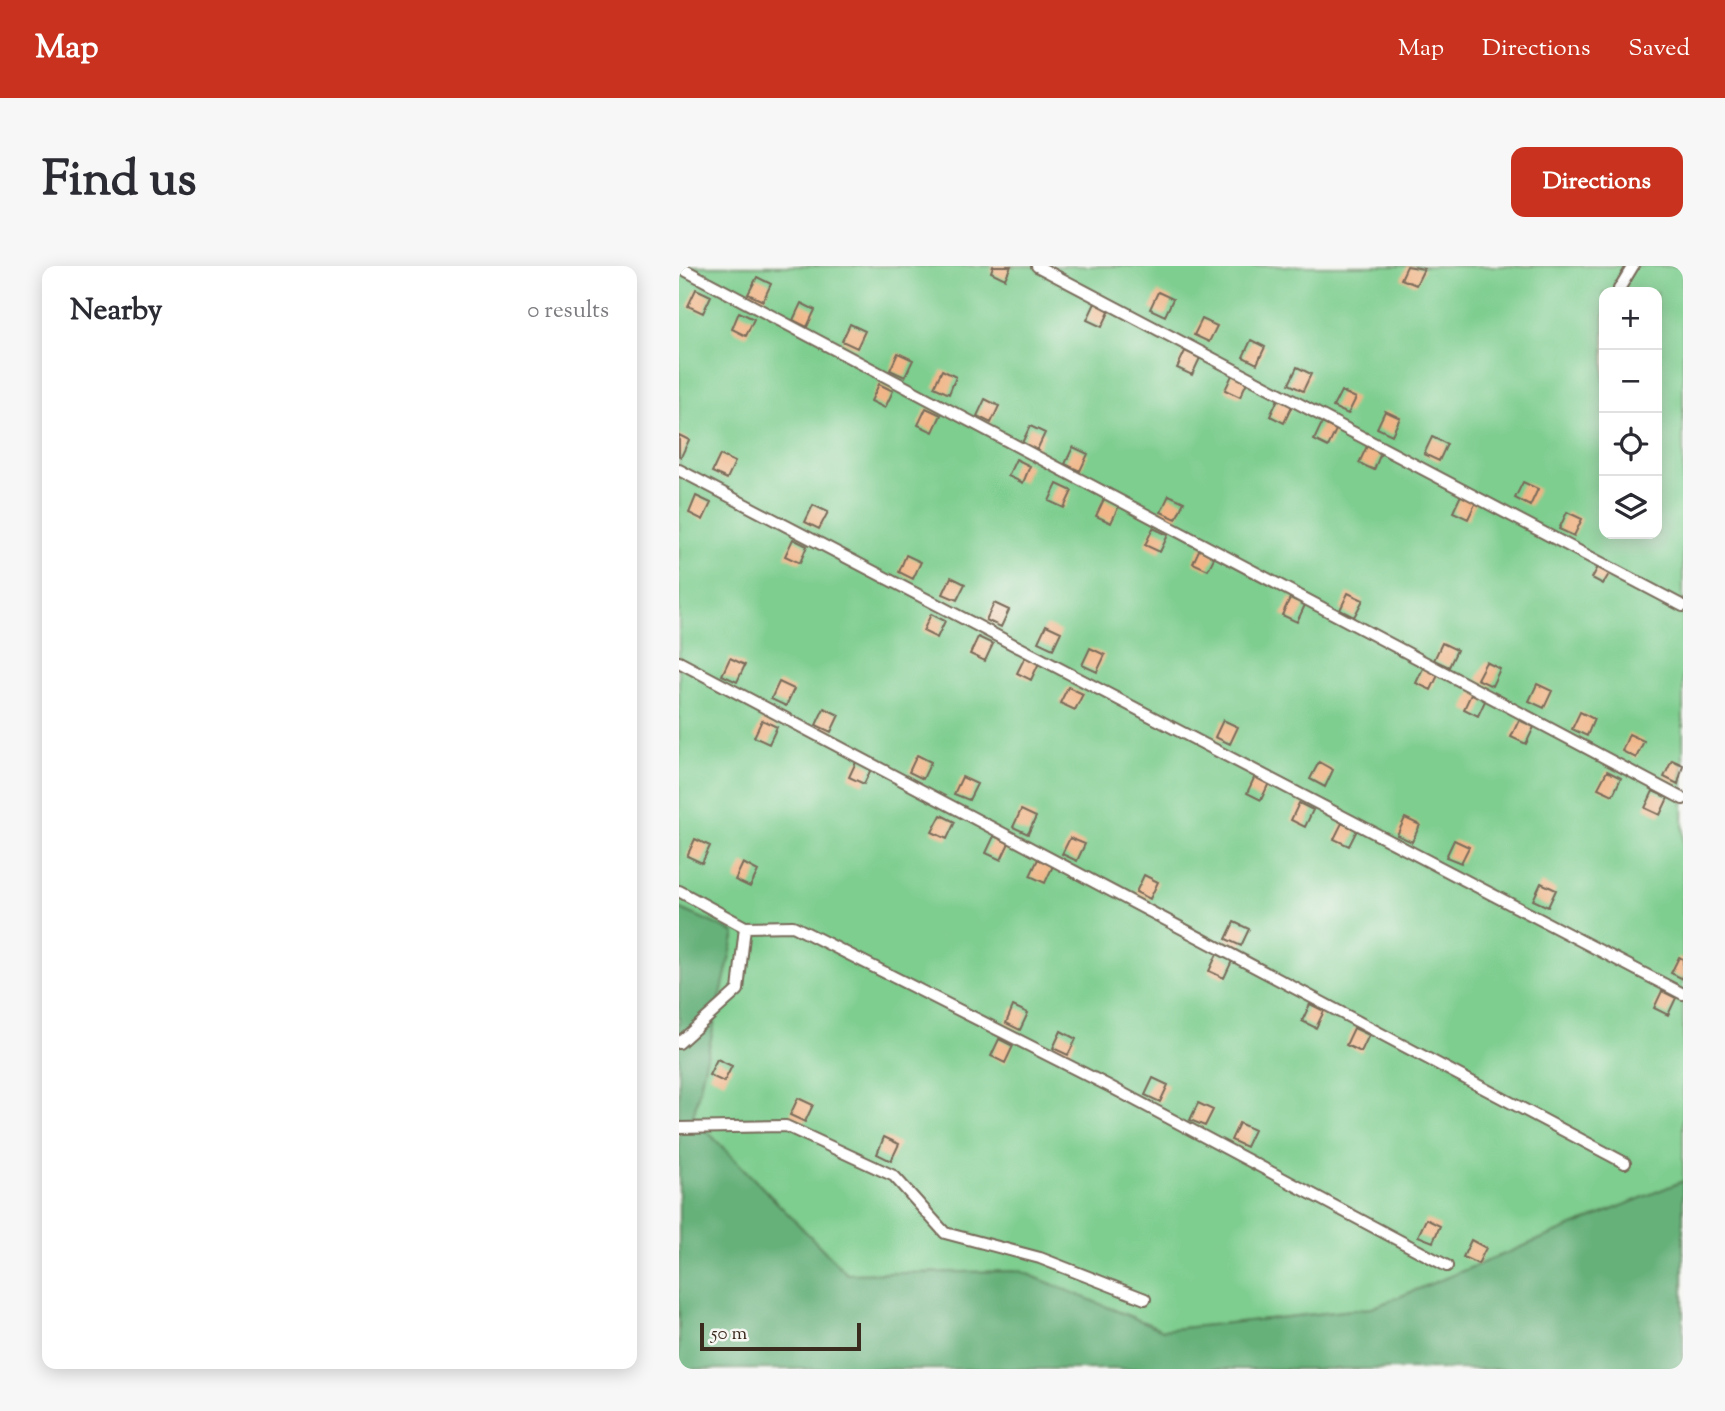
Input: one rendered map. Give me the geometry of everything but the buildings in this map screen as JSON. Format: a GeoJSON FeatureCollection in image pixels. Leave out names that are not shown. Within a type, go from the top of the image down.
{"type":"FeatureCollection","features":[{"type":"Feature","properties":{"kind":"lane"},"geometry":{"type":"LineString","coordinates":[[1037,266],[1683,606]]}},
{"type":"Feature","properties":{"kind":"lane"},"geometry":{"type":"LineString","coordinates":[[1620,287],[1633,266]]}},
{"type":"Feature","properties":{"kind":"lane"},"geometry":{"type":"LineString","coordinates":[[679,267],[1683,799]]}},
{"type":"Feature","properties":{"kind":"lane"},"geometry":{"type":"LineString","coordinates":[[679,470],[1683,995]]}},
{"type":"Feature","properties":{"kind":"lane"},"geometry":{"type":"LineString","coordinates":[[679,662],[1625,1163]]}},
{"type":"Feature","properties":{"kind":"lane"},"geometry":{"type":"LineString","coordinates":[[679,891],[745,927],[793,926],[1107,1084],[1447,1266]]}},
{"type":"Feature","properties":{"kind":"lane"},"geometry":{"type":"LineString","coordinates":[[679,1043],[738,990],[745,927]]}},
{"type":"Feature","properties":{"kind":"lane"},"geometry":{"type":"LineString","coordinates":[[679,1128],[786,1126],[894,1176],[945,1233],[1040,1258],[1145,1299]]}},
{"type":"Feature","properties":{"kind":"green space"},"geometry":{"type":"Polygon","coordinates":[[[679,266],[1683,266],[1683,1181],[1372,1308],[1163,1330],[1020,1271],[847,1274],[693,1117],[735,933],[679,908],[679,266]]]}},
{"type":"Feature","properties":{"kind":"green space"},"geometry":{"type":"Polygon","coordinates":[[[679,908],[735,933],[693,1117],[847,1274],[1020,1271],[1163,1330],[1372,1308],[1683,1181],[1683,1369],[679,1369],[679,908]]]}}]}
